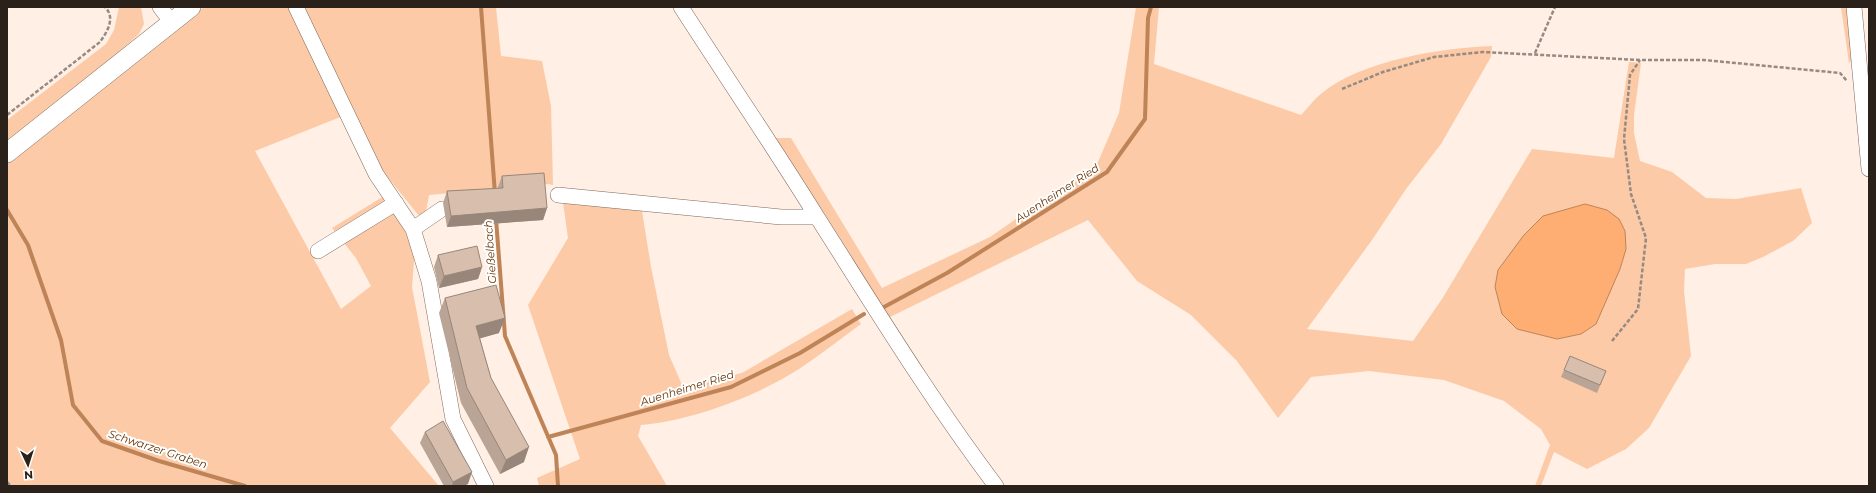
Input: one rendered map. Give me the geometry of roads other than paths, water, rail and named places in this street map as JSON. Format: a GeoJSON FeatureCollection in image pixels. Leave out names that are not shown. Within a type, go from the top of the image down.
{"type":"FeatureCollection","features":[{"type":"Feature","properties":{"kind":"main road"},"geometry":{"type":"LineString","coordinates":[[7,153],[191,7]]}},
{"type":"Feature","properties":{"kind":"street"},"geometry":{"type":"LineString","coordinates":[[160,7],[172,23]]}},
{"type":"Feature","properties":{"kind":"street"},"geometry":{"type":"LineString","coordinates":[[296,7],[376,174],[413,229],[429,281],[453,419],[486,486]]}},
{"type":"Feature","properties":{"kind":"street"},"geometry":{"type":"LineString","coordinates":[[681,7],[817,217],[872,307],[965,445],[996,486]]}},
{"type":"Feature","properties":{"kind":"street"},"geometry":{"type":"LineString","coordinates":[[1854,7],[1869,169]]}},
{"type":"Feature","properties":{"kind":"street"},"geometry":{"type":"LineString","coordinates":[[558,195],[781,217],[817,217]]}},
{"type":"Feature","properties":{"kind":"street"},"geometry":{"type":"LineString","coordinates":[[318,251],[396,203]]}},
{"type":"Feature","properties":{"kind":"street"},"geometry":{"type":"LineString","coordinates":[[413,229],[442,209]]}},
{"type":"Feature","properties":{"kind":"waterway","name":"Gießelbach"},"geometry":{"type":"LineString","coordinates":[[481,7],[495,194]]}},
{"type":"Feature","properties":{"kind":"waterway","name":"Auenheimer Ried"},"geometry":{"type":"LineString","coordinates":[[884,307],[947,273],[1107,172],[1145,119],[1148,18],[1151,7]]}},
{"type":"Feature","properties":{"kind":"waterway","name":"Schwarzer Graben"},"geometry":{"type":"LineString","coordinates":[[7,210],[28,245],[61,340],[73,405],[102,441],[159,461],[245,486]]}},
{"type":"Feature","properties":{"kind":"waterway","name":"Gießelbach"},"geometry":{"type":"LineString","coordinates":[[496,219],[505,336],[556,455],[558,486]]}},
{"type":"Feature","properties":{"kind":"waterway","name":"Auenheimer Ried"},"geometry":{"type":"LineString","coordinates":[[548,437],[731,387],[800,353],[864,314]]}}]}
